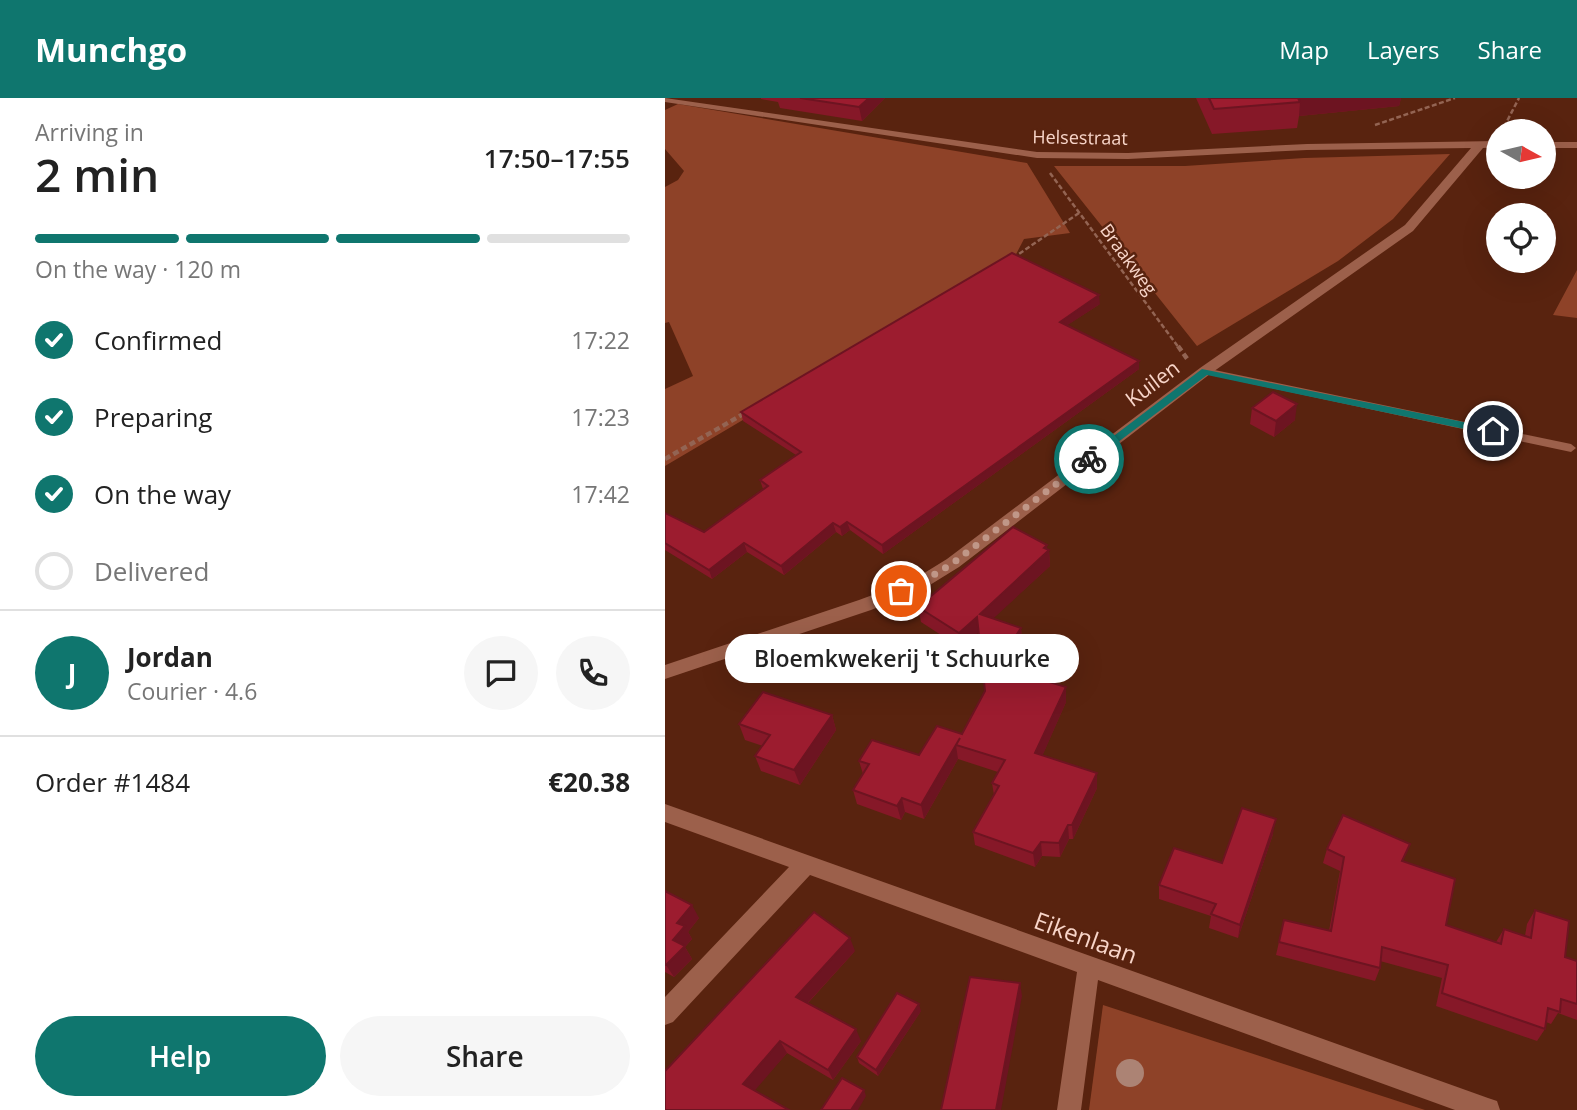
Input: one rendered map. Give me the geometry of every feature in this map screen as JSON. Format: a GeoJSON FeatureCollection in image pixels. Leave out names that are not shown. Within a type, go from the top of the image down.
{"type":"FeatureCollection","features":[{"type":"Feature","properties":{"kind":"street","name":"Helsestraat"},"geometry":{"type":"LineString","coordinates":[[665,99],[1037,155],[1128,156],[1307,147],[1486,145]]}},
{"type":"Feature","properties":{"kind":"street","name":"Kuilen"},"geometry":{"type":"LineString","coordinates":[[665,672],[865,605],[919,584],[953,563],[1205,371],[1409,228],[1479,145]]}},
{"type":"Feature","properties":{"kind":"street"},"geometry":{"type":"LineString","coordinates":[[1556,145],[1577,145]]}},
{"type":"Feature","properties":{"kind":"street","name":"Eikenlaan"},"geometry":{"type":"LineString","coordinates":[[665,813],[1489,1110]]}},
{"type":"Feature","properties":{"kind":"street"},"geometry":{"type":"LineString","coordinates":[[665,1014],[807,863]]}},
{"type":"Feature","properties":{"kind":"street"},"geometry":{"type":"LineString","coordinates":[[1069,1110],[1089,966]]}},
{"type":"Feature","properties":{"kind":"lane"},"geometry":{"type":"LineString","coordinates":[[1205,371],[1571,448]]}},
{"type":"Feature","properties":{"kind":"path"},"geometry":{"type":"LineString","coordinates":[[1374,126],[1455,98]]}},
{"type":"Feature","properties":{"kind":"path"},"geometry":{"type":"LineString","coordinates":[[1508,119],[1519,98]]}},
{"type":"Feature","properties":{"kind":"path","name":"Braakweg"},"geometry":{"type":"LineString","coordinates":[[1037,155],[1184,357],[1205,371]]}},
{"type":"Feature","properties":{"kind":"path"},"geometry":{"type":"LineString","coordinates":[[1011,259],[1079,213]]}},
{"type":"Feature","properties":{"kind":"path"},"geometry":{"type":"LineString","coordinates":[[665,459],[752,409]]}},
{"type":"Feature","properties":{"kind":"shaded area"},"geometry":{"type":"Polygon","coordinates":[[[678,104],[1027,163],[1070,233],[1024,239],[1013,260],[665,466],[665,389],[693,376],[669,322],[665,323],[665,187],[678,180],[684,171],[665,149],[665,110],[678,104]]]}},
{"type":"Feature","properties":{"kind":"shaded area"},"geometry":{"type":"Polygon","coordinates":[[[1450,154],[1393,219],[1338,261],[1197,346],[1054,166],[1185,166],[1304,158],[1450,154]]]}},
{"type":"Feature","properties":{"kind":"shaded area"},"geometry":{"type":"Polygon","coordinates":[[[1577,270],[1577,318],[1553,315],[1577,270]]]}},
{"type":"Feature","properties":{"kind":"shaded area"},"geometry":{"type":"Polygon","coordinates":[[[1103,1005],[1425,1110],[1089,1110],[1103,1005]]]}},
{"type":"Feature","properties":{"kind":"building"},"geometry":{"type":"Polygon","coordinates":[[[800,98],[869,98],[859,107],[800,98]]]}},
{"type":"Feature","properties":{"kind":"building"},"geometry":{"type":"Polygon","coordinates":[[[1209,98],[1298,98],[1300,102],[1214,109],[1209,98]]]}},
{"type":"Feature","properties":{"kind":"building"},"geometry":{"type":"Polygon","coordinates":[[[1012,253],[1099,295],[1060,322],[1139,361],[882,545],[847,522],[840,527],[833,523],[781,566],[744,543],[709,570],[665,543],[665,513],[704,532],[768,486],[760,480],[801,452],[741,412],[1012,253]]]}},
{"type":"Feature","properties":{"kind":"building"},"geometry":{"type":"Polygon","coordinates":[[[1273,392],[1297,404],[1276,421],[1252,408],[1273,392]]]}},
{"type":"Feature","properties":{"kind":"building"},"geometry":{"type":"Polygon","coordinates":[[[1013,527],[1047,545],[1044,548],[1049,550],[980,614],[1021,628],[996,666],[1066,687],[1035,753],[1097,773],[1072,825],[1068,825],[1059,843],[1041,842],[1033,853],[973,832],[999,786],[992,783],[1005,760],[956,745],[960,738],[921,805],[902,798],[897,806],[853,790],[869,764],[859,761],[872,740],[919,755],[937,726],[962,734],[985,691],[977,617],[959,633],[918,607],[1013,527]]]}},
{"type":"Feature","properties":{"kind":"building"},"geometry":{"type":"Polygon","coordinates":[[[763,692],[832,715],[794,770],[755,756],[770,735],[739,724],[763,692]]]}},
{"type":"Feature","properties":{"kind":"building"},"geometry":{"type":"Polygon","coordinates":[[[1242,808],[1276,819],[1240,925],[1211,914],[1216,904],[1159,885],[1174,848],[1222,863],[1242,808]]]}},
{"type":"Feature","properties":{"kind":"building"},"geometry":{"type":"Polygon","coordinates":[[[1343,815],[1410,844],[1402,861],[1455,879],[1446,925],[1501,944],[1504,929],[1531,938],[1535,910],[1569,921],[1565,957],[1577,961],[1577,1004],[1561,999],[1560,1012],[1548,1008],[1545,1029],[1442,993],[1448,965],[1382,947],[1380,968],[1279,942],[1284,920],[1331,931],[1344,857],[1327,849],[1343,815]]]}},
{"type":"Feature","properties":{"kind":"building"},"geometry":{"type":"Polygon","coordinates":[[[665,891],[692,905],[677,923],[685,926],[673,940],[685,946],[666,965],[665,965],[665,891]]]}},
{"type":"Feature","properties":{"kind":"building"},"geometry":{"type":"Polygon","coordinates":[[[814,912],[850,938],[796,997],[856,1029],[828,1070],[780,1041],[743,1084],[789,1110],[665,1110],[665,1071],[814,912]]]}},
{"type":"Feature","properties":{"kind":"building"},"geometry":{"type":"Polygon","coordinates":[[[970,977],[1020,983],[996,1110],[941,1110],[970,977]]]}},
{"type":"Feature","properties":{"kind":"building"},"geometry":{"type":"Polygon","coordinates":[[[897,993],[919,1004],[876,1070],[857,1057],[897,993]]]}},
{"type":"Feature","properties":{"kind":"building"},"geometry":{"type":"Polygon","coordinates":[[[842,1078],[864,1090],[851,1110],[821,1110],[842,1078]]]}},
{"type":"Feature","properties":{"kind":"way so far"},"geometry":{"type":"LineString","coordinates":[[901,591],[919,584],[953,563],[1089,459]]}},
{"type":"Feature","properties":{"kind":"place","name":"Bloemkwekerij 't Schuurke"},"geometry":{"type":"Point","coordinates":[901,591]}},
{"type":"Feature","properties":{"kind":"route"},"geometry":{"type":"LineString","coordinates":[[1089,459],[1205,371],[1493,431]]}}]}
